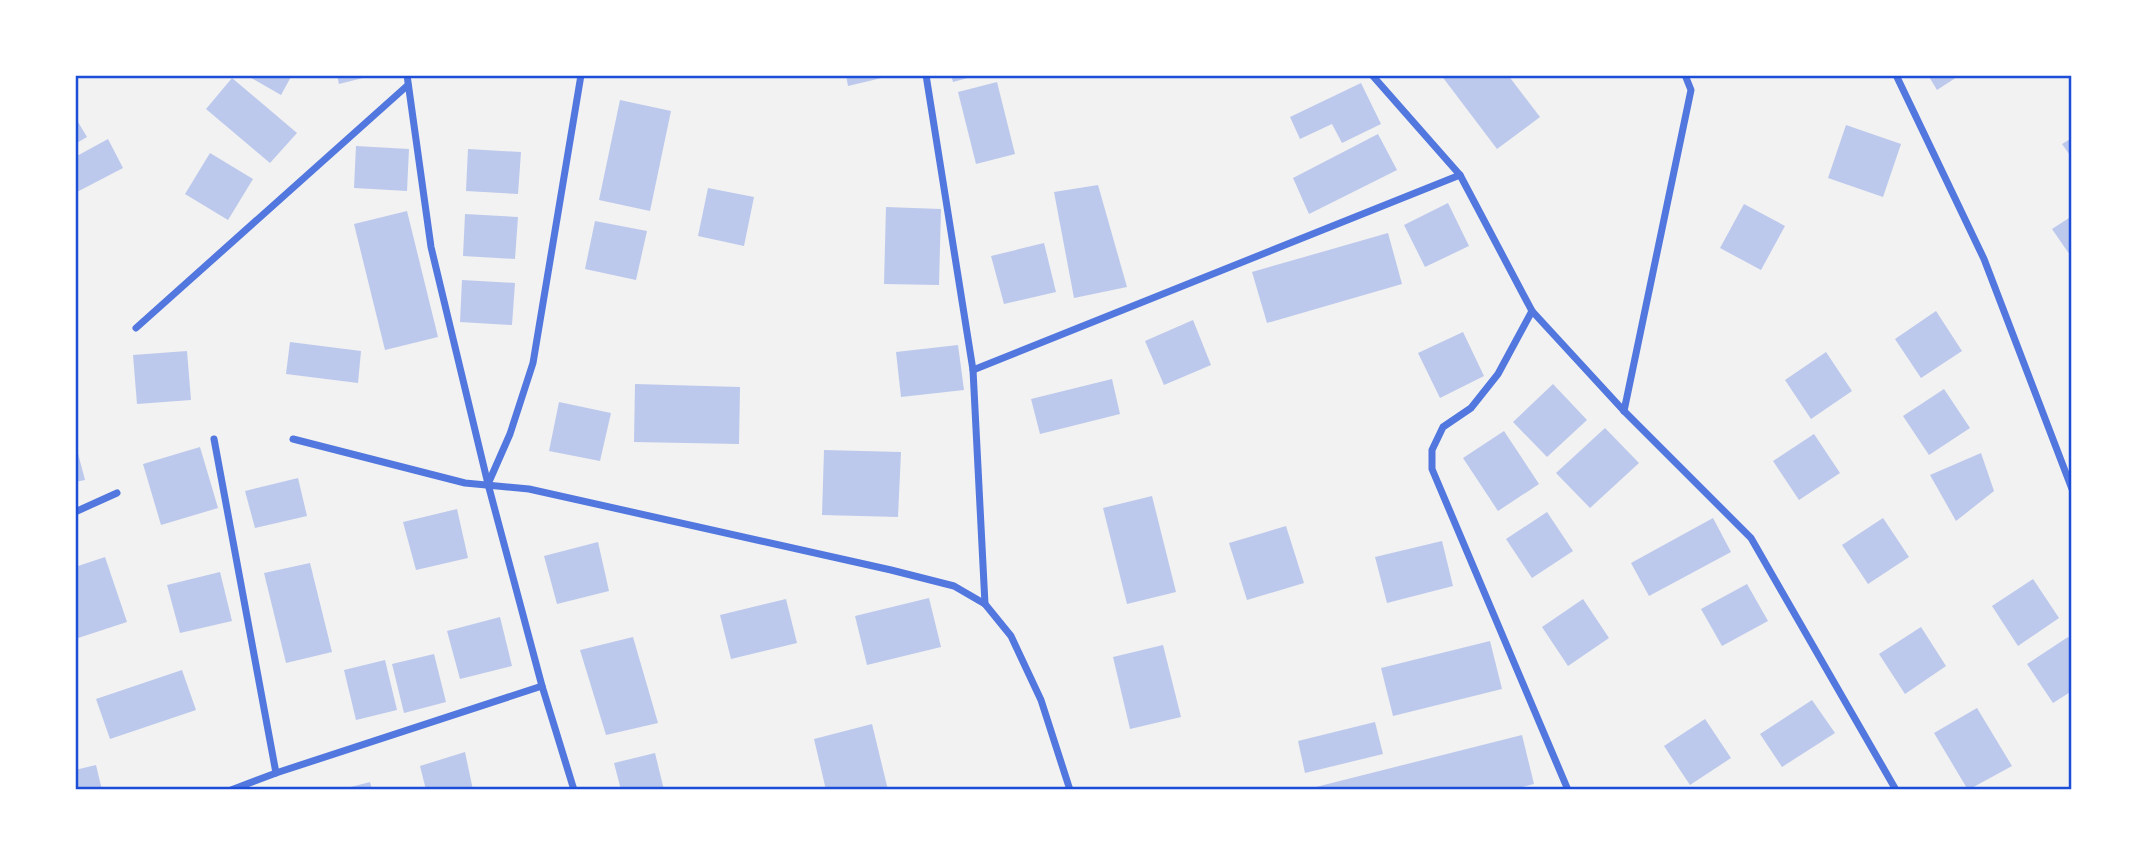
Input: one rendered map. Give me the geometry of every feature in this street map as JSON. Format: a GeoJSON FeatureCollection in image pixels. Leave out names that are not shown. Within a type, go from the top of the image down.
{"type":"FeatureCollection","features":[{"type":"Feature","properties":{"kind":"street"},"geometry":{"type":"LineString","coordinates":[[407,75],[431,247],[488,484],[542,687],[574,790]]}},
{"type":"Feature","properties":{"kind":"street"},"geometry":{"type":"LineString","coordinates":[[488,484],[510,434],[533,363],[581,75]]}},
{"type":"Feature","properties":{"kind":"street"},"geometry":{"type":"LineString","coordinates":[[926,75],[973,370],[985,604]]}},
{"type":"Feature","properties":{"kind":"street"},"geometry":{"type":"LineString","coordinates":[[1372,75],[1460,175],[1532,312],[1624,411],[1751,538],[1896,790]]}},
{"type":"Feature","properties":{"kind":"street"},"geometry":{"type":"LineString","coordinates":[[1624,411],[1691,90],[1685,75]]}},
{"type":"Feature","properties":{"kind":"street"},"geometry":{"type":"LineString","coordinates":[[1896,75],[1984,259],[2072,489]]}},
{"type":"Feature","properties":{"kind":"street"},"geometry":{"type":"LineString","coordinates":[[136,328],[408,85]]}},
{"type":"Feature","properties":{"kind":"street"},"geometry":{"type":"LineString","coordinates":[[973,370],[1460,175]]}},
{"type":"Feature","properties":{"kind":"street"},"geometry":{"type":"LineString","coordinates":[[1532,312],[1498,374],[1471,408],[1443,427],[1432,450],[1432,469],[1568,790]]}},
{"type":"Feature","properties":{"kind":"street"},"geometry":{"type":"LineString","coordinates":[[214,439],[276,773]]}},
{"type":"Feature","properties":{"kind":"street"},"geometry":{"type":"LineString","coordinates":[[293,439],[465,483],[529,489],[954,586],[985,604],[1011,636],[1041,700],[1070,790]]}},
{"type":"Feature","properties":{"kind":"street"},"geometry":{"type":"LineString","coordinates":[[75,512],[117,493]]}},
{"type":"Feature","properties":{"kind":"street"},"geometry":{"type":"LineString","coordinates":[[231,790],[542,687]]}},
{"type":"Feature","properties":{"kind":"building"},"geometry":{"type":"Polygon","coordinates":[[[246,75],[292,75],[281,95],[246,75]]]}},
{"type":"Feature","properties":{"kind":"building"},"geometry":{"type":"Polygon","coordinates":[[[337,75],[371,75],[371,76],[339,84],[337,75]]]}},
{"type":"Feature","properties":{"kind":"building"},"geometry":{"type":"Polygon","coordinates":[[[846,75],[889,75],[890,76],[848,86],[846,75]]]}},
{"type":"Feature","properties":{"kind":"building"},"geometry":{"type":"Polygon","coordinates":[[[951,75],[975,75],[975,76],[953,82],[951,75]]]}},
{"type":"Feature","properties":{"kind":"building"},"geometry":{"type":"Polygon","coordinates":[[[1441,75],[1508,75],[1540,117],[1497,149],[1441,75]]]}},
{"type":"Feature","properties":{"kind":"building"},"geometry":{"type":"Polygon","coordinates":[[[1928,75],[1960,75],[1937,90],[1928,75]]]}},
{"type":"Feature","properties":{"kind":"building"},"geometry":{"type":"Polygon","coordinates":[[[232,78],[297,133],[270,163],[206,109],[232,78]]]}},
{"type":"Feature","properties":{"kind":"building"},"geometry":{"type":"Polygon","coordinates":[[[997,82],[1015,154],[976,164],[958,92],[997,82]]]}},
{"type":"Feature","properties":{"kind":"building"},"geometry":{"type":"Polygon","coordinates":[[[1361,83],[1381,124],[1342,143],[1332,124],[1300,139],[1290,117],[1361,83]]]}},
{"type":"Feature","properties":{"kind":"building"},"geometry":{"type":"Polygon","coordinates":[[[620,100],[671,111],[650,211],[599,200],[620,100]]]}},
{"type":"Feature","properties":{"kind":"building"},"geometry":{"type":"Polygon","coordinates":[[[75,117],[87,137],[75,144],[75,117]]]}},
{"type":"Feature","properties":{"kind":"building"},"geometry":{"type":"Polygon","coordinates":[[[1846,125],[1901,144],[1883,197],[1828,178],[1846,125]]]}},
{"type":"Feature","properties":{"kind":"building"},"geometry":{"type":"Polygon","coordinates":[[[1378,134],[1397,170],[1309,214],[1293,178],[1378,134]]]}},
{"type":"Feature","properties":{"kind":"building"},"geometry":{"type":"Polygon","coordinates":[[[2072,138],[2072,158],[2062,144],[2072,138]]]}},
{"type":"Feature","properties":{"kind":"building"},"geometry":{"type":"Polygon","coordinates":[[[108,139],[123,168],[75,193],[75,157],[108,139]]]}},
{"type":"Feature","properties":{"kind":"building"},"geometry":{"type":"Polygon","coordinates":[[[356,146],[409,149],[407,191],[354,188],[356,146]]]}},
{"type":"Feature","properties":{"kind":"building"},"geometry":{"type":"Polygon","coordinates":[[[468,149],[521,152],[518,194],[466,191],[468,149]]]}},
{"type":"Feature","properties":{"kind":"building"},"geometry":{"type":"Polygon","coordinates":[[[210,153],[253,179],[228,220],[185,194],[210,153]]]}},
{"type":"Feature","properties":{"kind":"building"},"geometry":{"type":"Polygon","coordinates":[[[1098,185],[1127,287],[1074,298],[1054,192],[1098,185]]]}},
{"type":"Feature","properties":{"kind":"building"},"geometry":{"type":"Polygon","coordinates":[[[708,188],[754,197],[744,246],[698,236],[708,188]]]}},
{"type":"Feature","properties":{"kind":"building"},"geometry":{"type":"Polygon","coordinates":[[[1448,203],[1469,246],[1425,267],[1404,225],[1448,203]]]}},
{"type":"Feature","properties":{"kind":"building"},"geometry":{"type":"Polygon","coordinates":[[[1744,204],[1785,226],[1761,270],[1720,248],[1744,204]]]}},
{"type":"Feature","properties":{"kind":"building"},"geometry":{"type":"Polygon","coordinates":[[[886,207],[941,209],[939,285],[884,284],[886,207]]]}},
{"type":"Feature","properties":{"kind":"building"},"geometry":{"type":"Polygon","coordinates":[[[407,211],[438,337],[385,350],[354,224],[407,211]]]}},
{"type":"Feature","properties":{"kind":"building"},"geometry":{"type":"Polygon","coordinates":[[[465,214],[518,217],[515,259],[463,256],[465,214]]]}},
{"type":"Feature","properties":{"kind":"building"},"geometry":{"type":"Polygon","coordinates":[[[2072,216],[2072,258],[2052,229],[2072,216]]]}},
{"type":"Feature","properties":{"kind":"building"},"geometry":{"type":"Polygon","coordinates":[[[595,221],[647,231],[636,280],[585,269],[595,221]]]}},
{"type":"Feature","properties":{"kind":"building"},"geometry":{"type":"Polygon","coordinates":[[[1388,233],[1402,284],[1267,323],[1252,272],[1388,233]]]}},
{"type":"Feature","properties":{"kind":"building"},"geometry":{"type":"Polygon","coordinates":[[[1044,243],[1056,292],[1004,304],[991,256],[1044,243]]]}},
{"type":"Feature","properties":{"kind":"building"},"geometry":{"type":"Polygon","coordinates":[[[462,280],[515,283],[512,325],[460,322],[462,280]]]}},
{"type":"Feature","properties":{"kind":"building"},"geometry":{"type":"Polygon","coordinates":[[[1936,311],[1962,351],[1921,378],[1895,339],[1936,311]]]}},
{"type":"Feature","properties":{"kind":"building"},"geometry":{"type":"Polygon","coordinates":[[[1193,320],[1211,365],[1164,385],[1145,341],[1193,320]]]}},
{"type":"Feature","properties":{"kind":"building"},"geometry":{"type":"Polygon","coordinates":[[[1463,332],[1484,376],[1440,398],[1418,353],[1463,332]]]}},
{"type":"Feature","properties":{"kind":"building"},"geometry":{"type":"Polygon","coordinates":[[[290,342],[361,351],[358,383],[286,374],[290,342]]]}},
{"type":"Feature","properties":{"kind":"building"},"geometry":{"type":"Polygon","coordinates":[[[958,345],[964,390],[901,397],[896,352],[958,345]]]}},
{"type":"Feature","properties":{"kind":"building"},"geometry":{"type":"Polygon","coordinates":[[[187,351],[191,400],[137,404],[133,355],[187,351]]]}},
{"type":"Feature","properties":{"kind":"building"},"geometry":{"type":"Polygon","coordinates":[[[1826,352],[1852,391],[1811,419],[1785,380],[1826,352]]]}},
{"type":"Feature","properties":{"kind":"building"},"geometry":{"type":"Polygon","coordinates":[[[1112,379],[1120,414],[1040,434],[1031,399],[1112,379]]]}},
{"type":"Feature","properties":{"kind":"building"},"geometry":{"type":"Polygon","coordinates":[[[635,384],[740,387],[739,444],[634,442],[635,384]]]}},
{"type":"Feature","properties":{"kind":"building"},"geometry":{"type":"Polygon","coordinates":[[[1553,384],[1587,420],[1547,457],[1513,422],[1553,384]]]}},
{"type":"Feature","properties":{"kind":"building"},"geometry":{"type":"Polygon","coordinates":[[[1944,389],[1970,428],[1929,455],[1903,416],[1944,389]]]}},
{"type":"Feature","properties":{"kind":"building"},"geometry":{"type":"Polygon","coordinates":[[[559,402],[611,413],[600,461],[549,451],[559,402]]]}},
{"type":"Feature","properties":{"kind":"building"},"geometry":{"type":"Polygon","coordinates":[[[1605,428],[1639,463],[1590,508],[1556,473],[1605,428]]]}},
{"type":"Feature","properties":{"kind":"building"},"geometry":{"type":"Polygon","coordinates":[[[1504,431],[1539,484],[1498,511],[1463,458],[1504,431]]]}},
{"type":"Feature","properties":{"kind":"building"},"geometry":{"type":"Polygon","coordinates":[[[1814,434],[1840,473],[1799,500],[1773,461],[1814,434]]]}},
{"type":"Feature","properties":{"kind":"building"},"geometry":{"type":"Polygon","coordinates":[[[75,442],[85,480],[75,482],[75,442]]]}},
{"type":"Feature","properties":{"kind":"building"},"geometry":{"type":"Polygon","coordinates":[[[200,447],[218,508],[161,525],[143,464],[200,447]]]}},
{"type":"Feature","properties":{"kind":"building"},"geometry":{"type":"Polygon","coordinates":[[[824,450],[901,452],[898,517],[822,515],[824,450]]]}},
{"type":"Feature","properties":{"kind":"building"},"geometry":{"type":"Polygon","coordinates":[[[1981,453],[1994,491],[1956,521],[1930,475],[1981,453]]]}},
{"type":"Feature","properties":{"kind":"building"},"geometry":{"type":"Polygon","coordinates":[[[298,478],[307,516],[255,528],[245,491],[298,478]]]}},
{"type":"Feature","properties":{"kind":"building"},"geometry":{"type":"Polygon","coordinates":[[[1152,496],[1176,592],[1127,604],[1103,508],[1152,496]]]}},
{"type":"Feature","properties":{"kind":"building"},"geometry":{"type":"Polygon","coordinates":[[[457,509],[468,558],[416,570],[403,522],[457,509]]]}},
{"type":"Feature","properties":{"kind":"building"},"geometry":{"type":"Polygon","coordinates":[[[1547,512],[1573,551],[1532,578],[1506,539],[1547,512]]]}},
{"type":"Feature","properties":{"kind":"building"},"geometry":{"type":"Polygon","coordinates":[[[1713,518],[1731,552],[1649,596],[1631,563],[1713,518]]]}},
{"type":"Feature","properties":{"kind":"building"},"geometry":{"type":"Polygon","coordinates":[[[1883,518],[1909,557],[1868,584],[1842,545],[1883,518]]]}},
{"type":"Feature","properties":{"kind":"building"},"geometry":{"type":"Polygon","coordinates":[[[1286,526],[1304,583],[1247,600],[1229,543],[1286,526]]]}},
{"type":"Feature","properties":{"kind":"building"},"geometry":{"type":"Polygon","coordinates":[[[1442,541],[1453,586],[1387,603],[1375,557],[1442,541]]]}},
{"type":"Feature","properties":{"kind":"building"},"geometry":{"type":"Polygon","coordinates":[[[598,542],[609,591],[557,604],[544,556],[598,542]]]}},
{"type":"Feature","properties":{"kind":"building"},"geometry":{"type":"Polygon","coordinates":[[[105,557],[127,622],[75,639],[75,567],[105,557]]]}},
{"type":"Feature","properties":{"kind":"building"},"geometry":{"type":"Polygon","coordinates":[[[310,563],[332,652],[286,663],[264,573],[310,563]]]}},
{"type":"Feature","properties":{"kind":"building"},"geometry":{"type":"Polygon","coordinates":[[[220,572],[232,621],[180,633],[167,585],[220,572]]]}},
{"type":"Feature","properties":{"kind":"building"},"geometry":{"type":"Polygon","coordinates":[[[2033,579],[2059,618],[2018,646],[1992,606],[2033,579]]]}},
{"type":"Feature","properties":{"kind":"building"},"geometry":{"type":"Polygon","coordinates":[[[1747,584],[1768,621],[1722,646],[1701,609],[1747,584]]]}},
{"type":"Feature","properties":{"kind":"building"},"geometry":{"type":"Polygon","coordinates":[[[929,598],[941,647],[867,665],[855,616],[929,598]]]}},
{"type":"Feature","properties":{"kind":"building"},"geometry":{"type":"Polygon","coordinates":[[[786,599],[797,643],[731,659],[720,615],[786,599]]]}},
{"type":"Feature","properties":{"kind":"building"},"geometry":{"type":"Polygon","coordinates":[[[1583,599],[1609,638],[1568,666],[1542,627],[1583,599]]]}},
{"type":"Feature","properties":{"kind":"building"},"geometry":{"type":"Polygon","coordinates":[[[500,617],[512,666],[460,679],[447,631],[500,617]]]}},
{"type":"Feature","properties":{"kind":"building"},"geometry":{"type":"Polygon","coordinates":[[[1921,627],[1946,666],[1905,694],[1879,654],[1921,627]]]}},
{"type":"Feature","properties":{"kind":"building"},"geometry":{"type":"Polygon","coordinates":[[[633,637],[658,723],[606,735],[580,650],[633,637]]]}},
{"type":"Feature","properties":{"kind":"building"},"geometry":{"type":"Polygon","coordinates":[[[2068,637],[2072,642],[2072,691],[2053,703],[2027,664],[2068,637]]]}},
{"type":"Feature","properties":{"kind":"building"},"geometry":{"type":"Polygon","coordinates":[[[1490,641],[1502,689],[1393,716],[1381,668],[1490,641]]]}},
{"type":"Feature","properties":{"kind":"building"},"geometry":{"type":"Polygon","coordinates":[[[1163,645],[1181,717],[1130,729],[1113,657],[1163,645]]]}},
{"type":"Feature","properties":{"kind":"building"},"geometry":{"type":"Polygon","coordinates":[[[434,654],[446,702],[404,713],[392,664],[434,654]]]}},
{"type":"Feature","properties":{"kind":"building"},"geometry":{"type":"Polygon","coordinates":[[[385,660],[397,710],[356,720],[344,670],[385,660]]]}},
{"type":"Feature","properties":{"kind":"building"},"geometry":{"type":"Polygon","coordinates":[[[182,670],[196,710],[110,739],[96,699],[182,670]]]}},
{"type":"Feature","properties":{"kind":"building"},"geometry":{"type":"Polygon","coordinates":[[[1812,700],[1835,733],[1782,767],[1760,734],[1812,700]]]}},
{"type":"Feature","properties":{"kind":"building"},"geometry":{"type":"Polygon","coordinates":[[[1977,708],[2012,766],[1968,790],[1934,733],[1977,708]]]}},
{"type":"Feature","properties":{"kind":"building"},"geometry":{"type":"Polygon","coordinates":[[[1705,719],[1731,758],[1690,785],[1664,746],[1705,719]]]}},
{"type":"Feature","properties":{"kind":"building"},"geometry":{"type":"Polygon","coordinates":[[[1375,722],[1383,754],[1305,773],[1298,741],[1375,722]]]}},
{"type":"Feature","properties":{"kind":"building"},"geometry":{"type":"Polygon","coordinates":[[[872,724],[888,790],[826,790],[814,739],[872,724]]]}},
{"type":"Feature","properties":{"kind":"building"},"geometry":{"type":"Polygon","coordinates":[[[1522,735],[1534,784],[1511,790],[1304,790],[1522,735]]]}},
{"type":"Feature","properties":{"kind":"building"},"geometry":{"type":"Polygon","coordinates":[[[465,752],[473,790],[426,790],[420,766],[465,752]]]}},
{"type":"Feature","properties":{"kind":"building"},"geometry":{"type":"Polygon","coordinates":[[[655,753],[664,790],[621,790],[614,763],[655,753]]]}},
{"type":"Feature","properties":{"kind":"building"},"geometry":{"type":"Polygon","coordinates":[[[96,765],[102,790],[75,790],[75,770],[96,765]]]}},
{"type":"Feature","properties":{"kind":"building"},"geometry":{"type":"Polygon","coordinates":[[[370,782],[372,790],[343,790],[343,789],[370,782]]]}}]}
